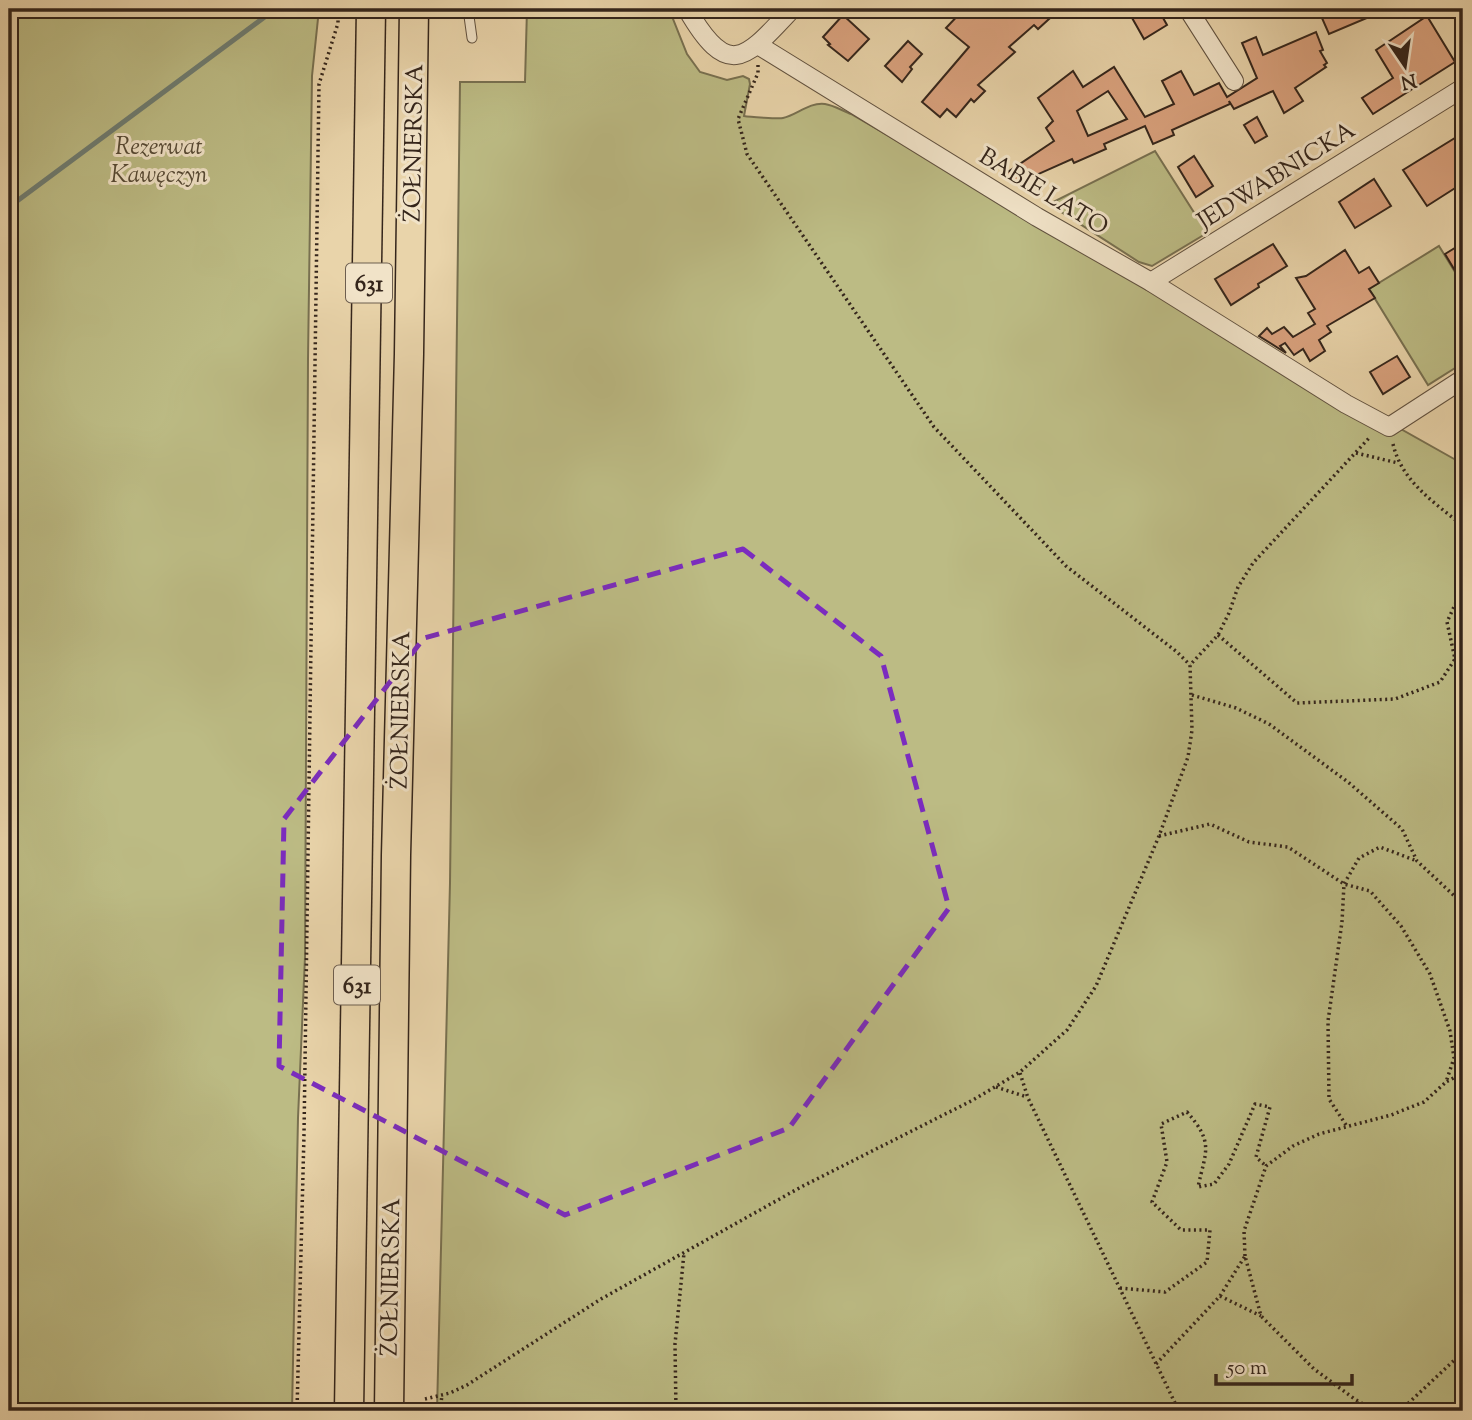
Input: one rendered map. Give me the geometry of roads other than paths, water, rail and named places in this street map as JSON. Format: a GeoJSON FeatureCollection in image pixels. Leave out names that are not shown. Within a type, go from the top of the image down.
{"type":"FeatureCollection","features":[{"type":"Feature","properties":{"kind":"main road","name":"ŻOŁNIERSKA"},"geometry":{"type":"LineString","coordinates":[[349,1411],[371,9]]}},
{"type":"Feature","properties":{"kind":"main road","name":"ŻOŁNIERSKA"},"geometry":{"type":"LineString","coordinates":[[389,1411],[396,855],[409,354],[414,9]]}},
{"type":"Feature","properties":{"kind":"street"},"geometry":{"type":"LineString","coordinates":[[687,9],[709,41],[726,55],[736,56],[751,51],[792,9]]}},
{"type":"Feature","properties":{"kind":"street"},"geometry":{"type":"LineString","coordinates":[[1188,9],[1234,81]]}},
{"type":"Feature","properties":{"kind":"street","name":"BABIE LATO"},"geometry":{"type":"LineString","coordinates":[[758,45],[1037,217],[1151,282],[1346,404],[1389,427],[1463,379]]}},
{"type":"Feature","properties":{"kind":"street","name":"JEDWABNICKA"},"geometry":{"type":"LineString","coordinates":[[1151,282],[1463,88]]}},
{"type":"Feature","properties":{"kind":"lane"},"geometry":{"type":"LineString","coordinates":[[468,9],[472,38]]}},
{"type":"Feature","properties":{"kind":"lane"},"geometry":{"type":"LineString","coordinates":[[390,1293],[400,1411]]}},
{"type":"Feature","properties":{"kind":"waterway"},"geometry":{"type":"LineString","coordinates":[[9,207],[270,13],[329,13]]}},
{"type":"Feature","properties":{"kind":"park label","name":"Rezerwat Kawęczyn"},"geometry":{"type":"Point","coordinates":[159,160]}}]}
